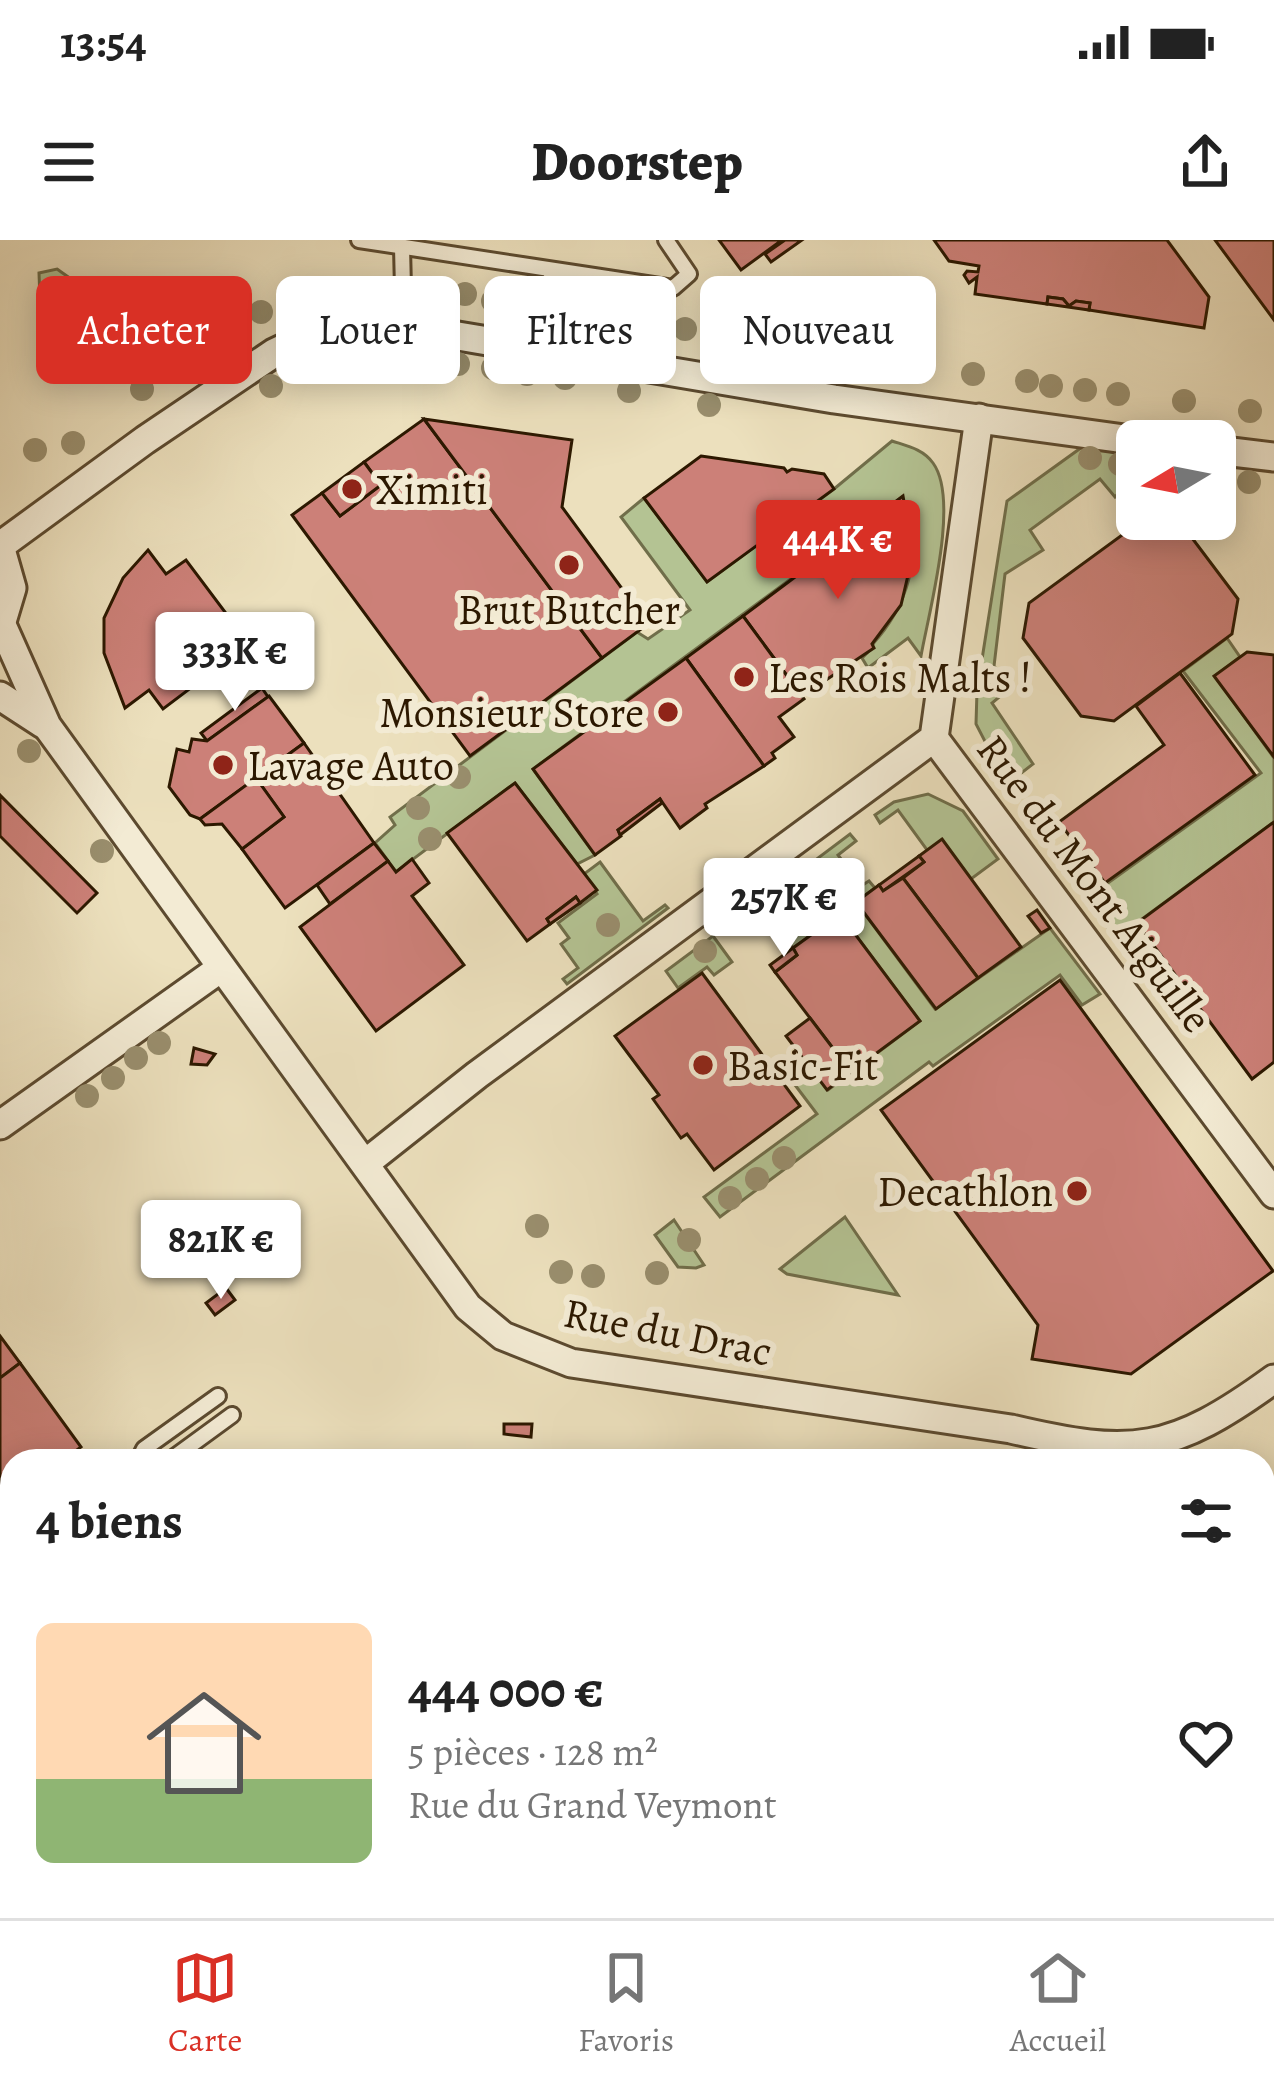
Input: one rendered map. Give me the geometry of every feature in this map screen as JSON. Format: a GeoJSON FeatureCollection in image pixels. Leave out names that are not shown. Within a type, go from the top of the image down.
{"type":"FeatureCollection","features":[{"type":"Feature","properties":{"kind":"street"},"geometry":{"type":"LineString","coordinates":[[46,726],[1,626],[12,587],[0,546],[276,352]]}},
{"type":"Feature","properties":{"kind":"street"},"geometry":{"type":"LineString","coordinates":[[676,373],[1116,438]]}},
{"type":"Feature","properties":{"kind":"street"},"geometry":{"type":"LineString","coordinates":[[367,1162],[477,1075],[934,738],[979,418]]}},
{"type":"Feature","properties":{"kind":"street"},"geometry":{"type":"LineString","coordinates":[[1236,452],[1274,457]]}},
{"type":"Feature","properties":{"kind":"street"},"geometry":{"type":"LineString","coordinates":[[0,696],[46,726]]}},
{"type":"Feature","properties":{"kind":"street","name":"Rue du Drac"},"geometry":{"type":"LineString","coordinates":[[46,726],[468,1307],[503,1336],[571,1363],[1011,1429],[1056,1440],[1130,1447],[1164,1442],[1220,1418],[1274,1379]]}},
{"type":"Feature","properties":{"kind":"street","name":"Rue du Mont Aiguille"},"geometry":{"type":"LineString","coordinates":[[934,738],[1274,1194]]}},
{"type":"Feature","properties":{"kind":"street"},"geometry":{"type":"LineString","coordinates":[[0,1125],[220,968]]}},
{"type":"Feature","properties":{"kind":"lane"},"geometry":{"type":"LineString","coordinates":[[359,240],[673,288],[689,274],[666,240]]}},
{"type":"Feature","properties":{"kind":"lane"},"geometry":{"type":"LineString","coordinates":[[402,247],[403,276]]}},
{"type":"Feature","properties":{"kind":"lane"},"geometry":{"type":"LineString","coordinates":[[551,276],[552,270]]}},
{"type":"Feature","properties":{"kind":"lane"},"geometry":{"type":"LineString","coordinates":[[144,1449],[218,1396]]}},
{"type":"Feature","properties":{"kind":"lane"},"geometry":{"type":"LineString","coordinates":[[185,1449],[232,1415]]}},
{"type":"Feature","properties":{"kind":"green space"},"geometry":{"type":"Polygon","coordinates":[[[57,269],[67,276],[39,276],[57,269]]]}},
{"type":"Feature","properties":{"kind":"green space"},"geometry":{"type":"Polygon","coordinates":[[[892,441],[929,458],[941,480],[944,502],[940,556],[921,656],[908,638],[868,668],[862,658],[899,606],[911,571],[912,534],[902,497],[533,769],[595,855],[577,864],[515,783],[396,872],[375,843],[395,825],[390,817],[637,632],[648,639],[690,610],[621,517],[644,498],[707,582],[892,441]]]}},
{"type":"Feature","properties":{"kind":"green space"},"geometry":{"type":"Polygon","coordinates":[[[1085,445],[1116,453],[1115,497],[1100,479],[1030,530],[1043,550],[1005,574],[994,666],[1010,688],[992,703],[1033,764],[1007,784],[976,724],[1007,501],[1085,445]]]}},
{"type":"Feature","properties":{"kind":"green space"},"geometry":{"type":"Polygon","coordinates":[[[1227,638],[1240,657],[1215,676],[1274,758],[1274,822],[1138,922],[1141,928],[1118,941],[1090,904],[1094,893],[1261,773],[1183,671],[1227,638]]]}},
{"type":"Feature","properties":{"kind":"green space"},"geometry":{"type":"Polygon","coordinates":[[[928,794],[963,811],[998,859],[971,879],[927,850],[898,810],[880,823],[875,815],[894,802],[928,794]]]}},
{"type":"Feature","properties":{"kind":"green space"},"geometry":{"type":"Polygon","coordinates":[[[850,834],[856,841],[838,855],[861,886],[869,881],[875,888],[856,902],[935,1009],[1050,928],[1100,994],[1082,1005],[1060,975],[933,1066],[929,1062],[720,1217],[704,1197],[817,1114],[792,1081],[810,1068],[828,1090],[920,1021],[840,914],[793,948],[787,940],[804,928],[791,910],[820,889],[806,867],[850,834]]]}},
{"type":"Feature","properties":{"kind":"green space"},"geometry":{"type":"Polygon","coordinates":[[[600,862],[643,921],[665,905],[668,908],[567,984],[563,979],[578,968],[561,944],[569,938],[558,923],[597,894],[584,874],[600,862]]]}},
{"type":"Feature","properties":{"kind":"green space"},"geometry":{"type":"Polygon","coordinates":[[[713,936],[732,962],[714,975],[707,967],[678,988],[666,971],[713,936]]]}},
{"type":"Feature","properties":{"kind":"green space"},"geometry":{"type":"Polygon","coordinates":[[[845,1217],[898,1295],[780,1269],[845,1217]]]}},
{"type":"Feature","properties":{"kind":"green space"},"geometry":{"type":"Polygon","coordinates":[[[674,1220],[704,1265],[678,1267],[655,1235],[674,1220]]]}},
{"type":"Feature","properties":{"kind":"building"},"geometry":{"type":"Polygon","coordinates":[[[719,240],[782,240],[741,270],[719,240]]]}},
{"type":"Feature","properties":{"kind":"building"},"geometry":{"type":"Polygon","coordinates":[[[785,240],[802,240],[771,262],[765,254],[785,240]]]}},
{"type":"Feature","properties":{"kind":"building"},"geometry":{"type":"Polygon","coordinates":[[[934,240],[1167,240],[1209,297],[1204,328],[1089,310],[1090,303],[1076,301],[1069,306],[1063,299],[1048,297],[1047,304],[975,294],[977,277],[969,283],[964,275],[978,272],[979,266],[949,261],[934,240]]]}},
{"type":"Feature","properties":{"kind":"building"},"geometry":{"type":"Polygon","coordinates":[[[1215,240],[1274,240],[1274,320],[1215,240]]]}},
{"type":"Feature","properties":{"kind":"building"},"geometry":{"type":"Polygon","coordinates":[[[1048,297],[1063,299],[1069,306],[1076,301],[1090,303],[1089,310],[1047,304],[1048,297]]]}},
{"type":"Feature","properties":{"kind":"building"},"geometry":{"type":"Polygon","coordinates":[[[424,419],[602,658],[470,756],[292,515],[322,493],[340,516],[381,485],[364,462],[424,419]]]}},
{"type":"Feature","properties":{"kind":"building","name":"Brut Butcher"},"geometry":{"type":"Polygon","coordinates":[[[424,419],[572,440],[562,507],[648,624],[602,658],[424,419]]]}},
{"type":"Feature","properties":{"kind":"building"},"geometry":{"type":"Polygon","coordinates":[[[701,456],[824,474],[834,489],[707,582],[644,498],[701,456]]]}},
{"type":"Feature","properties":{"kind":"building","name":"Ximiti"},"geometry":{"type":"Polygon","coordinates":[[[364,462],[381,485],[340,516],[322,493],[364,462]]]}},
{"type":"Feature","properties":{"kind":"building"},"geometry":{"type":"Polygon","coordinates":[[[903,496],[913,554],[901,605],[872,644],[874,648],[802,696],[743,616],[903,496]]]}},
{"type":"Feature","properties":{"kind":"building"},"geometry":{"type":"Polygon","coordinates":[[[1116,539],[1194,540],[1238,599],[1232,634],[1114,721],[1081,716],[1023,638],[1029,603],[1116,539]]]}},
{"type":"Feature","properties":{"kind":"building"},"geometry":{"type":"Polygon","coordinates":[[[148,550],[166,574],[186,560],[249,644],[163,709],[149,690],[125,708],[104,653],[104,618],[123,578],[148,550]]]}},
{"type":"Feature","properties":{"kind":"building","name":"Les Rois Malts !"},"geometry":{"type":"Polygon","coordinates":[[[743,616],[804,699],[779,717],[794,737],[772,753],[775,758],[764,766],[686,658],[743,616]]]}},
{"type":"Feature","properties":{"kind":"building"},"geometry":{"type":"Polygon","coordinates":[[[1247,652],[1274,655],[1274,757],[1214,676],[1247,652]]]}},
{"type":"Feature","properties":{"kind":"building","name":"Monsieur Store"},"geometry":{"type":"Polygon","coordinates":[[[686,658],[764,766],[705,804],[707,808],[680,828],[660,799],[618,830],[621,836],[595,855],[533,769],[686,658]]]}},
{"type":"Feature","properties":{"kind":"building"},"geometry":{"type":"Polygon","coordinates":[[[1180,673],[1255,775],[1105,883],[1059,822],[1164,745],[1136,706],[1180,673]]]}},
{"type":"Feature","properties":{"kind":"building"},"geometry":{"type":"Polygon","coordinates":[[[262,688],[268,697],[207,741],[201,733],[262,688]]]}},
{"type":"Feature","properties":{"kind":"building","name":"Lavage Auto"},"geometry":{"type":"Polygon","coordinates":[[[269,696],[304,743],[200,819],[190,815],[169,787],[177,749],[189,752],[192,739],[207,741],[269,696]]]}},
{"type":"Feature","properties":{"kind":"building"},"geometry":{"type":"Polygon","coordinates":[[[304,743],[374,843],[285,908],[242,849],[284,817],[256,778],[304,743]]]}},
{"type":"Feature","properties":{"kind":"building"},"geometry":{"type":"Polygon","coordinates":[[[256,778],[284,817],[242,849],[222,824],[205,825],[200,819],[256,778]]]}},
{"type":"Feature","properties":{"kind":"building"},"geometry":{"type":"Polygon","coordinates":[[[515,783],[597,890],[580,903],[576,897],[527,941],[447,833],[515,783]]]}},
{"type":"Feature","properties":{"kind":"building"},"geometry":{"type":"Polygon","coordinates":[[[0,795],[97,893],[77,913],[0,836],[0,795]]]}},
{"type":"Feature","properties":{"kind":"building"},"geometry":{"type":"Polygon","coordinates":[[[660,799],[662,803],[620,835],[618,830],[660,799]]]}},
{"type":"Feature","properties":{"kind":"building"},"geometry":{"type":"Polygon","coordinates":[[[1274,822],[1274,1062],[1252,1079],[1137,923],[1274,822]]]}},
{"type":"Feature","properties":{"kind":"building"},"geometry":{"type":"Polygon","coordinates":[[[942,839],[1021,947],[978,978],[903,878],[924,862],[919,856],[942,839]]]}},
{"type":"Feature","properties":{"kind":"building"},"geometry":{"type":"Polygon","coordinates":[[[374,843],[388,861],[330,904],[317,885],[374,843]]]}},
{"type":"Feature","properties":{"kind":"building"},"geometry":{"type":"Polygon","coordinates":[[[919,856],[924,862],[883,891],[879,885],[919,856]]]}},
{"type":"Feature","properties":{"kind":"building"},"geometry":{"type":"Polygon","coordinates":[[[412,859],[429,883],[412,896],[464,965],[376,1031],[300,927],[388,861],[396,872],[412,859]]]}},
{"type":"Feature","properties":{"kind":"building"},"geometry":{"type":"Polygon","coordinates":[[[903,878],[978,978],[936,1009],[856,902],[879,885],[883,891],[903,878]]]}},
{"type":"Feature","properties":{"kind":"building"},"geometry":{"type":"Polygon","coordinates":[[[576,897],[580,903],[550,924],[547,919],[576,897]]]}},
{"type":"Feature","properties":{"kind":"building"},"geometry":{"type":"Polygon","coordinates":[[[1037,910],[1050,928],[1041,933],[1028,916],[1037,910]]]}},
{"type":"Feature","properties":{"kind":"building"},"geometry":{"type":"Polygon","coordinates":[[[840,914],[920,1021],[851,1072],[775,972],[797,955],[793,948],[840,914]]]}},
{"type":"Feature","properties":{"kind":"building"},"geometry":{"type":"Polygon","coordinates":[[[793,948],[797,955],[775,972],[770,965],[793,948]]]}},
{"type":"Feature","properties":{"kind":"building","name":"Basic-Fit"},"geometry":{"type":"Polygon","coordinates":[[[702,973],[800,1106],[714,1170],[687,1134],[681,1138],[653,1099],[659,1095],[615,1036],[702,973]]]}},
{"type":"Feature","properties":{"kind":"building","name":"Decathlon"},"geometry":{"type":"Polygon","coordinates":[[[1060,980],[1273,1271],[1131,1374],[1032,1359],[1038,1325],[881,1110],[1060,980]]]}},
{"type":"Feature","properties":{"kind":"building"},"geometry":{"type":"Polygon","coordinates":[[[810,1018],[851,1072],[827,1090],[786,1036],[810,1018]]]}},
{"type":"Feature","properties":{"kind":"building"},"geometry":{"type":"Polygon","coordinates":[[[194,1048],[215,1054],[207,1065],[191,1064],[194,1048]]]}},
{"type":"Feature","properties":{"kind":"building"},"geometry":{"type":"Polygon","coordinates":[[[241,1219],[247,1228],[230,1241],[223,1233],[241,1219]]]}},
{"type":"Feature","properties":{"kind":"building"},"geometry":{"type":"Polygon","coordinates":[[[226,1288],[235,1300],[215,1315],[206,1303],[226,1288]]]}},
{"type":"Feature","properties":{"kind":"building"},"geometry":{"type":"Polygon","coordinates":[[[0,1336],[20,1363],[0,1378],[0,1336]]]}},
{"type":"Feature","properties":{"kind":"building"},"geometry":{"type":"Polygon","coordinates":[[[20,1363],[81,1447],[0,1449],[0,1378],[20,1363]]]}},
{"type":"Feature","properties":{"kind":"building"},"geometry":{"type":"Polygon","coordinates":[[[504,1424],[532,1424],[531,1437],[504,1434],[504,1424]]]}},
{"type":"Feature","properties":{"kind":"place","name":"Ximiti"},"geometry":{"type":"Point","coordinates":[352,489]}},
{"type":"Feature","properties":{"kind":"place","name":"Brut Butcher"},"geometry":{"type":"Point","coordinates":[569,565]}},
{"type":"Feature","properties":{"kind":"place","name":"Les Rois Malts !"},"geometry":{"type":"Point","coordinates":[744,677]}},
{"type":"Feature","properties":{"kind":"place","name":"Monsieur Store"},"geometry":{"type":"Point","coordinates":[668,712]}},
{"type":"Feature","properties":{"kind":"place","name":"Lavage Auto"},"geometry":{"type":"Point","coordinates":[223,765]}},
{"type":"Feature","properties":{"kind":"place","name":"Basic-Fit"},"geometry":{"type":"Point","coordinates":[703,1065]}},
{"type":"Feature","properties":{"kind":"place","name":"Decathlon"},"geometry":{"type":"Point","coordinates":[1077,1191]}}]}
